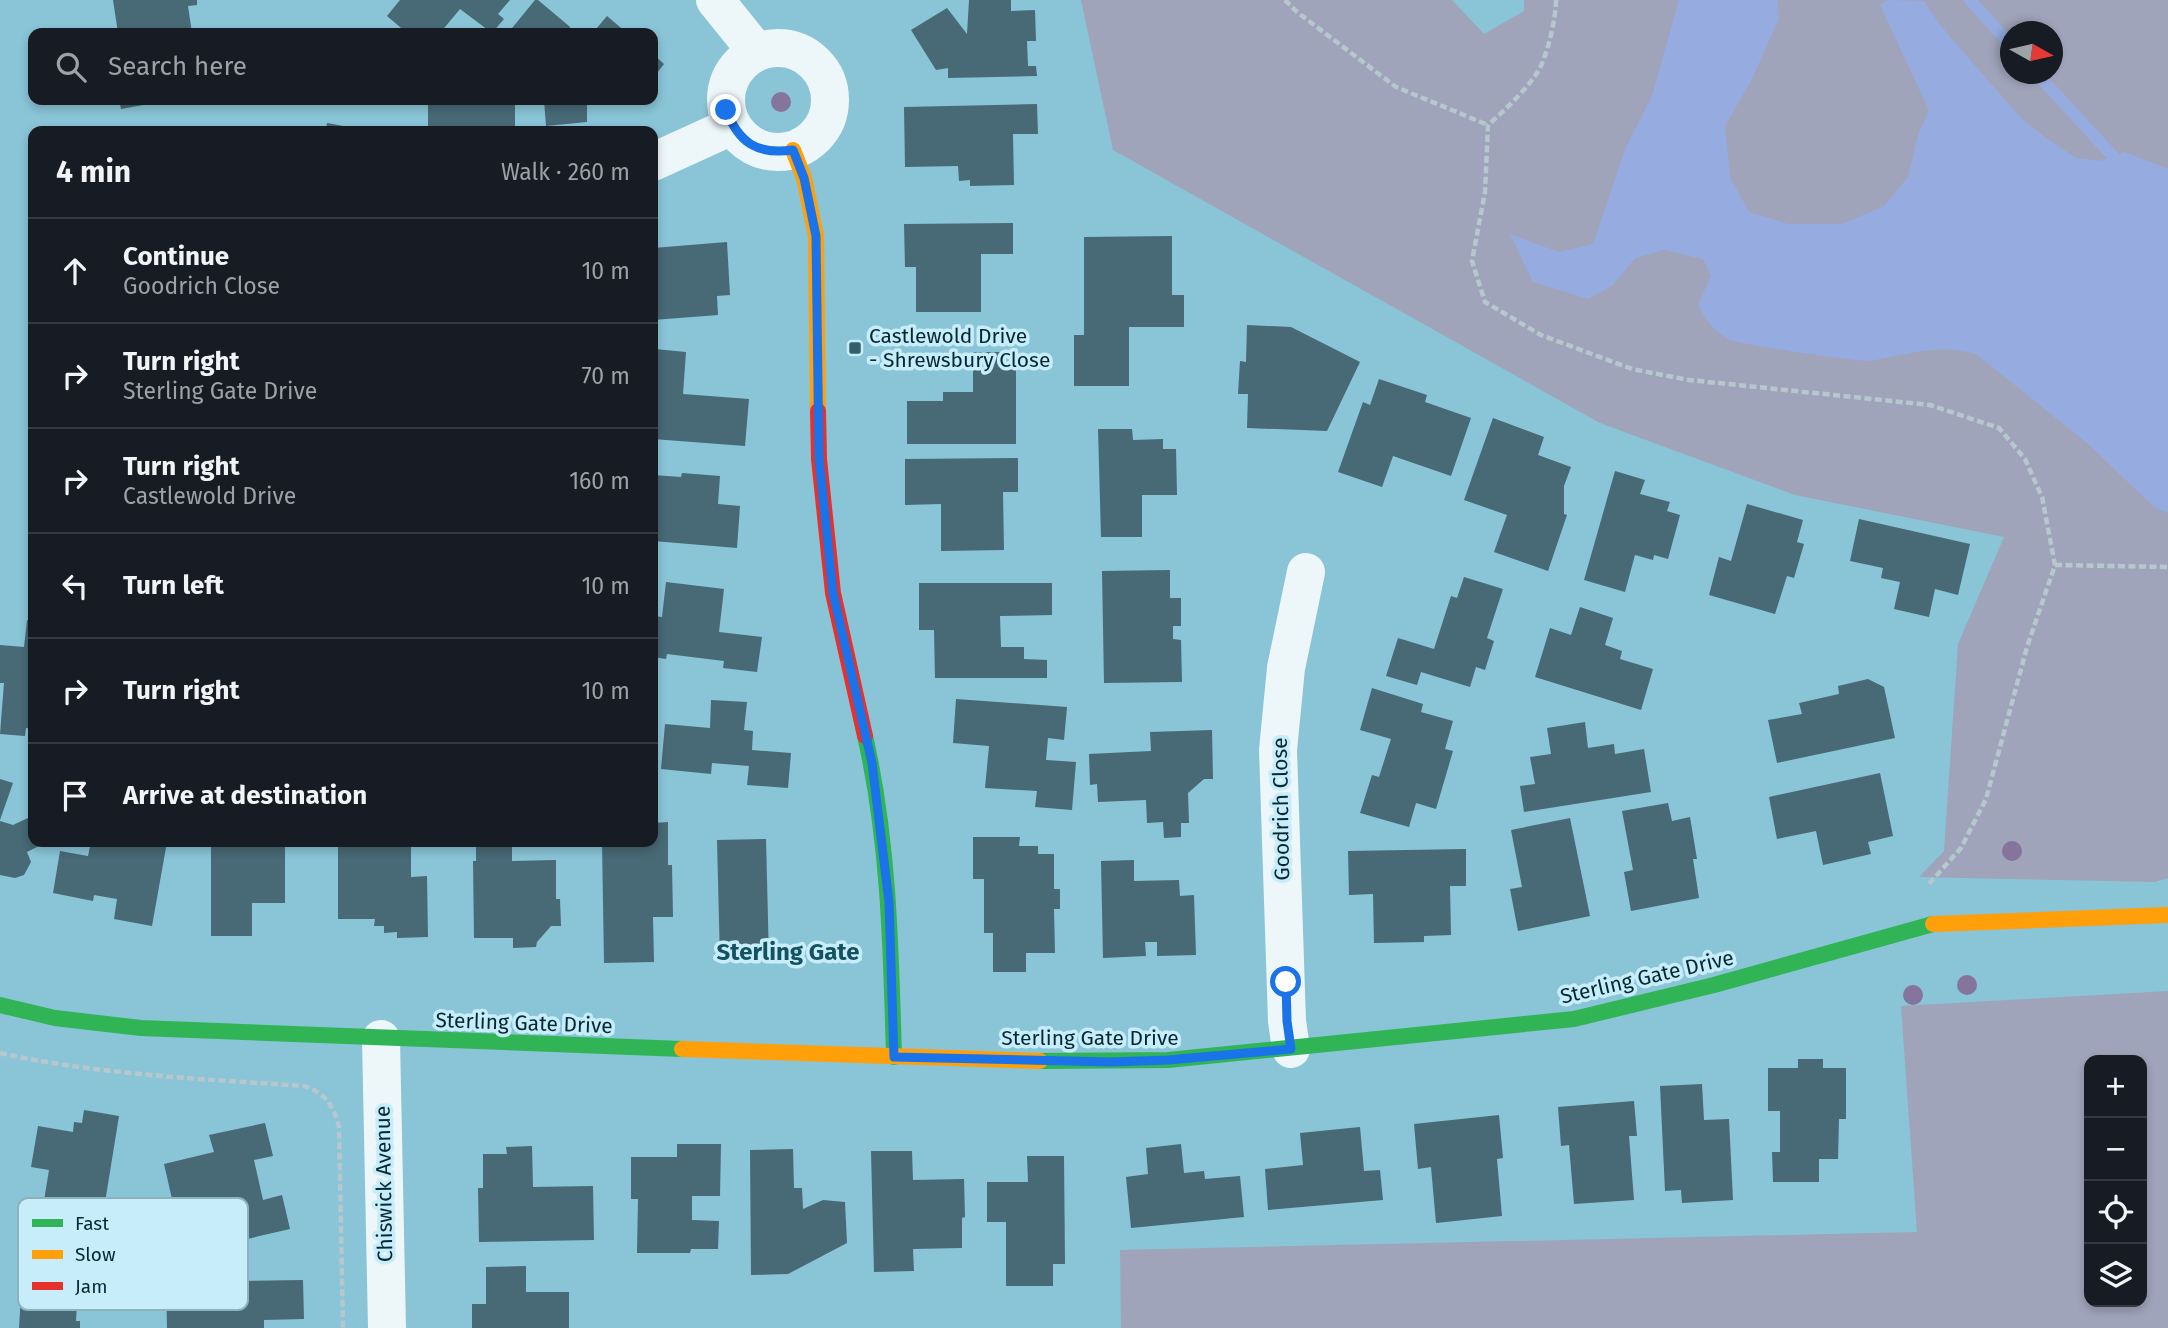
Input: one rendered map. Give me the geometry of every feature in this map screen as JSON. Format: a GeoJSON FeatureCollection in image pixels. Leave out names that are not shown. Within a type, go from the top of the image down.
{"type":"FeatureCollection","features":[{"type":"Feature","properties":{"kind":"street"},"geometry":{"type":"LineString","coordinates":[[715,0],[757,52]]}},
{"type":"Feature","properties":{"kind":"street"},"geometry":{"type":"LineString","coordinates":[[773,48],[790,49],[806,56],[818,67],[827,82],[830,98],[828,115],[820,130],[808,142],[793,150],[776,152],[758,149],[732,126],[726,110],[726,92],[742,61],[757,52],[773,48]]}},
{"type":"Feature","properties":{"kind":"street"},"geometry":{"type":"LineString","coordinates":[[658,160],[732,126]]}},
{"type":"Feature","properties":{"kind":"street"},"geometry":{"type":"LineString","coordinates":[[793,150],[804,178],[816,236],[819,458],[833,593],[872,763],[889,902],[894,1057]]}},
{"type":"Feature","properties":{"kind":"street","name":"Goodrich Close"},"geometry":{"type":"LineString","coordinates":[[1291,1049],[1287,1021],[1278,750],[1286,668],[1306,572]]}},
{"type":"Feature","properties":{"kind":"street","name":"Sterling Gate Drive"},"geometry":{"type":"LineString","coordinates":[[0,1005],[55,1018],[141,1028],[894,1057],[1111,1062],[1168,1060],[1574,1018],[1714,985],[1934,924],[2168,915]]}},
{"type":"Feature","properties":{"kind":"street","name":"Chiswick Avenue"},"geometry":{"type":"LineString","coordinates":[[382,1039],[380,1071],[387,1328]]}},
{"type":"Feature","properties":{"kind":"path"},"geometry":{"type":"LineString","coordinates":[[1285,0],[1396,87],[1488,125]]}},
{"type":"Feature","properties":{"kind":"path"},"geometry":{"type":"LineString","coordinates":[[1556,0],[1556,18],[1538,72],[1488,125],[1485,192],[1472,261],[1485,302],[1541,335],[1632,369],[1689,380],[1930,405],[1999,428],[2025,459],[2042,497],[2055,565],[2027,647],[1986,799],[1961,848],[1928,885]]}},
{"type":"Feature","properties":{"kind":"path"},"geometry":{"type":"LineString","coordinates":[[2055,565],[2168,567]]}},
{"type":"Feature","properties":{"kind":"path"},"geometry":{"type":"LineString","coordinates":[[0,1053],[98,1071],[304,1086],[318,1091],[336,1114],[339,1127],[343,1328]]}},
{"type":"Feature","properties":{"kind":"shaded area"},"geometry":{"type":"Polygon","coordinates":[[[1081,0],[1452,0],[1484,34],[1524,11],[1524,0],[2168,0],[2168,878],[2155,882],[1919,877],[1944,851],[1958,644],[2004,537],[1795,495],[1600,423],[1113,150],[1081,0]]]}},
{"type":"Feature","properties":{"kind":"shaded area"},"geometry":{"type":"Polygon","coordinates":[[[2168,991],[2168,1328],[1121,1328],[1120,1250],[1917,1232],[1901,1006],[2168,991]]]}},
{"type":"Feature","properties":{"kind":"water"},"geometry":{"type":"Polygon","coordinates":[[[1679,0],[1777,0],[1779,18],[1752,79],[1725,126],[1730,177],[1749,212],[1788,224],[1842,224],[1884,206],[1908,177],[1918,135],[1929,110],[1880,5],[1887,0],[1924,1],[1940,25],[2022,119],[2076,158],[2100,161],[2124,152],[2168,169],[2168,513],[2154,507],[2087,443],[1976,354],[1936,350],[1861,361],[1730,340],[1711,325],[1698,305],[1711,276],[1703,259],[1664,250],[1635,258],[1613,285],[1588,299],[1533,282],[1510,234],[1559,252],[1593,244],[1626,147],[1652,96],[1679,0]]]}},
{"type":"Feature","properties":{"kind":"building"},"geometry":{"type":"Polygon","coordinates":[[[113,0],[197,0],[197,5],[188,6],[191,28],[117,28],[113,0]]]}},
{"type":"Feature","properties":{"kind":"building"},"geometry":{"type":"Polygon","coordinates":[[[400,0],[510,0],[498,14],[504,19],[496,28],[485,28],[460,9],[444,28],[401,28],[387,16],[400,0]]]}},
{"type":"Feature","properties":{"kind":"building"},"geometry":{"type":"Polygon","coordinates":[[[535,0],[538,0],[570,28],[512,28],[535,0]]]}},
{"type":"Feature","properties":{"kind":"building"},"geometry":{"type":"Polygon","coordinates":[[[969,0],[1011,0],[1011,11],[1035,10],[1036,41],[1027,41],[1028,66],[1036,66],[1037,76],[948,78],[948,68],[936,70],[911,30],[947,8],[967,34],[969,0]]]}},
{"type":"Feature","properties":{"kind":"building"},"geometry":{"type":"Polygon","coordinates":[[[607,16],[621,28],[597,28],[607,16]]]}},
{"type":"Feature","properties":{"kind":"building"},"geometry":{"type":"Polygon","coordinates":[[[658,59],[664,64],[658,72],[658,59]]]}},
{"type":"Feature","properties":{"kind":"building"},"geometry":{"type":"Polygon","coordinates":[[[1037,104],[1038,134],[1013,134],[1014,185],[970,186],[970,180],[959,181],[958,166],[905,167],[904,107],[1037,104]]]}},
{"type":"Feature","properties":{"kind":"building"},"geometry":{"type":"Polygon","coordinates":[[[120,105],[143,105],[121,109],[120,105]]]}},
{"type":"Feature","properties":{"kind":"building"},"geometry":{"type":"Polygon","coordinates":[[[428,105],[515,105],[515,126],[428,126],[428,105]]]}},
{"type":"Feature","properties":{"kind":"building"},"geometry":{"type":"Polygon","coordinates":[[[544,105],[587,105],[587,122],[546,126],[544,105]]]}},
{"type":"Feature","properties":{"kind":"building"},"geometry":{"type":"Polygon","coordinates":[[[1013,223],[1013,254],[981,254],[981,312],[916,312],[916,267],[905,267],[904,224],[1013,223]]]}},
{"type":"Feature","properties":{"kind":"building"},"geometry":{"type":"Polygon","coordinates":[[[1172,236],[1172,295],[1184,295],[1184,327],[1129,327],[1129,386],[1074,386],[1074,335],[1084,335],[1084,237],[1172,236]]]}},
{"type":"Feature","properties":{"kind":"building"},"geometry":{"type":"Polygon","coordinates":[[[727,242],[730,295],[717,296],[718,315],[658,320],[658,248],[727,242]]]}},
{"type":"Feature","properties":{"kind":"building"},"geometry":{"type":"Polygon","coordinates":[[[1247,325],[1291,327],[1360,362],[1327,431],[1247,428],[1248,394],[1238,394],[1240,361],[1246,362],[1247,325]]]}},
{"type":"Feature","properties":{"kind":"building"},"geometry":{"type":"Polygon","coordinates":[[[658,349],[686,352],[683,394],[749,399],[745,446],[658,439],[658,349]]]}},
{"type":"Feature","properties":{"kind":"building"},"geometry":{"type":"Polygon","coordinates":[[[973,352],[1005,352],[1004,364],[1016,364],[1016,444],[907,444],[907,401],[943,401],[943,392],[973,392],[973,352]]]}},
{"type":"Feature","properties":{"kind":"building"},"geometry":{"type":"Polygon","coordinates":[[[1379,379],[1427,395],[1425,402],[1471,418],[1451,476],[1393,456],[1382,487],[1338,472],[1363,402],[1370,405],[1379,379]]]}},
{"type":"Feature","properties":{"kind":"building"},"geometry":{"type":"Polygon","coordinates":[[[1493,418],[1544,437],[1538,455],[1571,467],[1564,486],[1564,514],[1567,515],[1548,571],[1494,552],[1507,515],[1464,500],[1493,418]]]}},
{"type":"Feature","properties":{"kind":"building"},"geometry":{"type":"Polygon","coordinates":[[[1098,429],[1132,429],[1133,440],[1163,439],[1163,449],[1176,449],[1177,495],[1142,495],[1142,537],[1101,537],[1098,429]]]}},
{"type":"Feature","properties":{"kind":"building"},"geometry":{"type":"Polygon","coordinates":[[[1018,458],[1018,492],[1003,492],[1004,550],[941,551],[941,504],[905,505],[905,459],[1018,458]]]}},
{"type":"Feature","properties":{"kind":"building"},"geometry":{"type":"Polygon","coordinates":[[[1615,471],[1645,480],[1640,494],[1670,502],[1667,511],[1680,515],[1668,559],[1654,555],[1653,560],[1635,555],[1625,592],[1584,580],[1615,471]]]}},
{"type":"Feature","properties":{"kind":"building"},"geometry":{"type":"Polygon","coordinates":[[[682,473],[720,476],[718,504],[740,506],[737,548],[658,541],[658,475],[681,477],[682,473]]]}},
{"type":"Feature","properties":{"kind":"building"},"geometry":{"type":"Polygon","coordinates":[[[1747,504],[1803,520],[1797,542],[1804,544],[1794,578],[1787,576],[1775,614],[1709,595],[1719,557],[1731,561],[1747,504]]]}},
{"type":"Feature","properties":{"kind":"building"},"geometry":{"type":"Polygon","coordinates":[[[1859,519],[1970,544],[1958,595],[1935,589],[1929,617],[1894,609],[1900,582],[1881,578],[1883,568],[1850,561],[1859,519]]]}},
{"type":"Feature","properties":{"kind":"building"},"geometry":{"type":"Polygon","coordinates":[[[1170,570],[1170,598],[1181,598],[1181,626],[1173,626],[1173,639],[1181,640],[1182,682],[1104,683],[1102,571],[1170,570]]]}},
{"type":"Feature","properties":{"kind":"building"},"geometry":{"type":"Polygon","coordinates":[[[1464,577],[1503,589],[1487,638],[1494,641],[1485,670],[1476,667],[1470,687],[1421,672],[1417,685],[1386,676],[1398,638],[1434,649],[1451,596],[1457,598],[1464,577]]]}},
{"type":"Feature","properties":{"kind":"building"},"geometry":{"type":"Polygon","coordinates":[[[666,582],[724,589],[719,632],[762,637],[757,672],[723,668],[724,661],[667,654],[666,659],[658,658],[658,617],[662,617],[666,582]]]}},
{"type":"Feature","properties":{"kind":"building"},"geometry":{"type":"Polygon","coordinates":[[[919,583],[1052,583],[1052,615],[1000,616],[1001,647],[1024,647],[1024,659],[1047,660],[1047,678],[935,678],[934,630],[919,630],[919,583]]]}},
{"type":"Feature","properties":{"kind":"building"},"geometry":{"type":"Polygon","coordinates":[[[1580,607],[1613,618],[1605,645],[1622,651],[1620,659],[1653,669],[1641,710],[1535,677],[1550,628],[1571,635],[1580,607]]]}},
{"type":"Feature","properties":{"kind":"building"},"geometry":{"type":"Polygon","coordinates":[[[27,620],[28,728],[25,736],[0,734],[4,683],[0,683],[0,645],[24,647],[27,620]]]}},
{"type":"Feature","properties":{"kind":"building"},"geometry":{"type":"Polygon","coordinates":[[[1868,679],[1884,687],[1895,738],[1777,763],[1768,720],[1802,714],[1799,703],[1839,694],[1838,686],[1868,679]]]}},
{"type":"Feature","properties":{"kind":"building"},"geometry":{"type":"Polygon","coordinates":[[[1372,688],[1423,704],[1421,712],[1453,721],[1445,749],[1453,751],[1436,809],[1416,803],[1409,827],[1360,813],[1372,775],[1379,777],[1391,739],[1360,730],[1372,688]]]}},
{"type":"Feature","properties":{"kind":"building"},"geometry":{"type":"Polygon","coordinates":[[[956,699],[1067,707],[1064,740],[1048,738],[1046,760],[1076,762],[1072,810],[1035,807],[1037,791],[985,788],[989,746],[953,743],[956,699]]]}},
{"type":"Feature","properties":{"kind":"building"},"geometry":{"type":"Polygon","coordinates":[[[711,700],[747,702],[744,730],[753,731],[752,750],[791,753],[788,788],[747,785],[749,766],[712,763],[711,774],[661,769],[665,724],[710,728],[711,700]]]}},
{"type":"Feature","properties":{"kind":"building"},"geometry":{"type":"Polygon","coordinates":[[[1585,722],[1588,748],[1614,744],[1615,754],[1644,749],[1651,792],[1524,812],[1520,786],[1535,784],[1530,757],[1551,754],[1547,728],[1585,722]]]}},
{"type":"Feature","properties":{"kind":"building"},"geometry":{"type":"Polygon","coordinates":[[[1212,730],[1213,779],[1204,779],[1188,793],[1189,823],[1181,823],[1181,837],[1164,838],[1163,822],[1147,823],[1146,800],[1098,802],[1097,784],[1090,785],[1089,754],[1151,751],[1150,732],[1212,730]]]}},
{"type":"Feature","properties":{"kind":"building"},"geometry":{"type":"Polygon","coordinates":[[[1880,773],[1893,836],[1868,842],[1871,854],[1823,865],[1816,831],[1777,839],[1769,797],[1880,773]]]}},
{"type":"Feature","properties":{"kind":"building"},"geometry":{"type":"Polygon","coordinates":[[[0,779],[13,783],[0,820],[0,779]]]}},
{"type":"Feature","properties":{"kind":"building"},"geometry":{"type":"Polygon","coordinates":[[[1668,803],[1672,821],[1690,817],[1697,859],[1693,859],[1699,898],[1631,911],[1624,872],[1633,870],[1622,811],[1668,803]]]}},
{"type":"Feature","properties":{"kind":"building"},"geometry":{"type":"Polygon","coordinates":[[[28,818],[28,847],[37,847],[27,852],[31,862],[24,875],[15,878],[0,875],[0,821],[13,825],[28,818]]]}},
{"type":"Feature","properties":{"kind":"building"},"geometry":{"type":"Polygon","coordinates":[[[1570,818],[1590,916],[1518,931],[1510,889],[1522,887],[1511,830],[1570,818]]]}},
{"type":"Feature","properties":{"kind":"building"},"geometry":{"type":"Polygon","coordinates":[[[668,822],[668,865],[672,865],[673,917],[653,917],[654,962],[604,963],[602,847],[658,847],[658,823],[668,822]]]}},
{"type":"Feature","properties":{"kind":"building"},"geometry":{"type":"Polygon","coordinates":[[[973,837],[1020,837],[1019,846],[1038,846],[1038,854],[1054,854],[1054,889],[1060,889],[1060,909],[1054,909],[1055,953],[1026,953],[1026,972],[993,972],[993,933],[984,933],[984,879],[973,879],[973,837]]]}},
{"type":"Feature","properties":{"kind":"building"},"geometry":{"type":"Polygon","coordinates":[[[766,839],[769,960],[720,961],[717,840],[766,839]]]}},
{"type":"Feature","properties":{"kind":"building"},"geometry":{"type":"Polygon","coordinates":[[[90,847],[166,847],[152,926],[114,919],[117,899],[94,895],[93,901],[53,893],[60,851],[88,856],[90,847]]]}},
{"type":"Feature","properties":{"kind":"building"},"geometry":{"type":"Polygon","coordinates":[[[211,847],[285,847],[285,903],[252,903],[252,936],[211,936],[211,847]]]}},
{"type":"Feature","properties":{"kind":"building"},"geometry":{"type":"Polygon","coordinates":[[[338,847],[411,847],[411,877],[427,876],[428,937],[397,938],[397,932],[384,933],[384,926],[374,926],[375,919],[338,919],[338,847]]]}},
{"type":"Feature","properties":{"kind":"building"},"geometry":{"type":"Polygon","coordinates":[[[476,847],[512,847],[512,861],[556,860],[556,899],[560,899],[561,926],[551,926],[536,947],[513,948],[513,938],[474,938],[473,861],[476,861],[476,847]]]}},
{"type":"Feature","properties":{"kind":"building"},"geometry":{"type":"Polygon","coordinates":[[[1466,849],[1466,886],[1450,886],[1451,935],[1424,936],[1424,942],[1374,943],[1373,894],[1349,895],[1348,851],[1466,849]]]}},
{"type":"Feature","properties":{"kind":"building"},"geometry":{"type":"Polygon","coordinates":[[[1134,860],[1134,881],[1179,880],[1180,896],[1194,895],[1196,955],[1157,956],[1157,942],[1145,942],[1146,956],[1103,958],[1101,861],[1134,860]]]}},
{"type":"Feature","properties":{"kind":"building"},"geometry":{"type":"Polygon","coordinates":[[[1798,1059],[1823,1059],[1823,1068],[1846,1068],[1846,1119],[1839,1119],[1838,1159],[1819,1159],[1819,1182],[1773,1182],[1772,1152],[1780,1152],[1780,1111],[1768,1111],[1768,1068],[1798,1068],[1798,1059]]]}},
{"type":"Feature","properties":{"kind":"building"},"geometry":{"type":"Polygon","coordinates":[[[1702,1084],[1704,1120],[1729,1119],[1733,1200],[1682,1203],[1681,1190],[1665,1191],[1660,1086],[1702,1084]]]}},
{"type":"Feature","properties":{"kind":"building"},"geometry":{"type":"Polygon","coordinates":[[[1634,1101],[1637,1136],[1629,1136],[1634,1200],[1574,1204],[1569,1145],[1561,1146],[1558,1107],[1634,1101]]]}},
{"type":"Feature","properties":{"kind":"building"},"geometry":{"type":"Polygon","coordinates":[[[84,1110],[119,1116],[106,1198],[44,1198],[49,1170],[31,1167],[38,1126],[73,1132],[74,1122],[82,1123],[84,1110]]]}},
{"type":"Feature","properties":{"kind":"building"},"geometry":{"type":"Polygon","coordinates":[[[1499,1115],[1503,1158],[1497,1159],[1502,1216],[1436,1223],[1431,1167],[1418,1169],[1414,1124],[1499,1115]]]}},
{"type":"Feature","properties":{"kind":"building"},"geometry":{"type":"Polygon","coordinates":[[[265,1123],[273,1156],[254,1160],[263,1200],[282,1195],[290,1229],[248,1239],[248,1198],[172,1198],[164,1164],[214,1152],[209,1135],[265,1123]]]}},
{"type":"Feature","properties":{"kind":"building"},"geometry":{"type":"Polygon","coordinates":[[[1360,1127],[1364,1171],[1380,1170],[1383,1200],[1268,1210],[1265,1169],[1303,1165],[1300,1133],[1360,1127]]]}},
{"type":"Feature","properties":{"kind":"building"},"geometry":{"type":"Polygon","coordinates":[[[677,1144],[721,1144],[720,1196],[692,1196],[692,1220],[719,1221],[718,1249],[691,1249],[690,1253],[637,1253],[638,1199],[631,1199],[631,1157],[677,1157],[677,1144]]]}},
{"type":"Feature","properties":{"kind":"building"},"geometry":{"type":"Polygon","coordinates":[[[1181,1144],[1184,1173],[1204,1171],[1205,1179],[1240,1176],[1244,1217],[1131,1228],[1126,1177],[1148,1174],[1146,1148],[1181,1144]]]}},
{"type":"Feature","properties":{"kind":"building"},"geometry":{"type":"Polygon","coordinates":[[[532,1146],[533,1187],[593,1186],[594,1240],[479,1242],[478,1188],[483,1188],[483,1154],[507,1154],[506,1147],[532,1146]]]}},
{"type":"Feature","properties":{"kind":"building"},"geometry":{"type":"Polygon","coordinates":[[[793,1149],[794,1188],[802,1188],[803,1209],[823,1200],[845,1202],[847,1243],[788,1274],[751,1275],[750,1150],[793,1149]]]}},
{"type":"Feature","properties":{"kind":"building"},"geometry":{"type":"Polygon","coordinates":[[[871,1151],[912,1151],[913,1180],[964,1179],[965,1217],[962,1218],[962,1248],[913,1249],[914,1271],[874,1272],[871,1151]]]}},
{"type":"Feature","properties":{"kind":"building"},"geometry":{"type":"Polygon","coordinates":[[[1027,1156],[1064,1156],[1065,1264],[1053,1264],[1053,1286],[1006,1286],[1006,1222],[987,1222],[987,1182],[1028,1182],[1027,1156]]]}},
{"type":"Feature","properties":{"kind":"building"},"geometry":{"type":"Polygon","coordinates":[[[526,1266],[526,1292],[569,1292],[569,1328],[472,1328],[472,1304],[486,1304],[486,1267],[526,1266]]]}},
{"type":"Feature","properties":{"kind":"building"},"geometry":{"type":"Polygon","coordinates":[[[303,1280],[304,1319],[264,1320],[264,1328],[167,1328],[167,1310],[248,1310],[248,1281],[303,1280]]]}},
{"type":"Feature","properties":{"kind":"building"},"geometry":{"type":"Polygon","coordinates":[[[20,1310],[77,1310],[76,1321],[80,1321],[80,1328],[19,1328],[20,1310]]]}},
{"type":"Feature","properties":{"kind":"waterway"},"geometry":{"type":"LineString","coordinates":[[1970,0],[2000,33]]}},
{"type":"Feature","properties":{"kind":"waterway"},"geometry":{"type":"LineString","coordinates":[[2046,84],[2122,166]]}},
{"type":"Feature","properties":{"kind":"traffic: fast"},"geometry":{"type":"LineString","coordinates":[[865,736],[884,855],[894,1057]]}},
{"type":"Feature","properties":{"kind":"traffic: fast"},"geometry":{"type":"LineString","coordinates":[[1040,1061],[1168,1060],[1574,1019],[1714,985],[1933,924]]}},
{"type":"Feature","properties":{"kind":"traffic: fast"},"geometry":{"type":"LineString","coordinates":[[0,1005],[55,1018],[141,1028],[682,1049]]}},
{"type":"Feature","properties":{"kind":"traffic: slow"},"geometry":{"type":"LineString","coordinates":[[793,150],[804,178],[816,236],[818,411]]}},
{"type":"Feature","properties":{"kind":"traffic: slow"},"geometry":{"type":"LineString","coordinates":[[1933,924],[2168,915]]}},
{"type":"Feature","properties":{"kind":"traffic: slow"},"geometry":{"type":"LineString","coordinates":[[682,1049],[1040,1061]]}},
{"type":"Feature","properties":{"kind":"traffic: jam"},"geometry":{"type":"LineString","coordinates":[[818,411],[819,459],[833,593],[865,736]]}},
{"type":"Feature","properties":{"kind":"place","name":"Castlewold Drive - Shrewsbury Close"},"geometry":{"type":"Point","coordinates":[855,348]}},
{"type":"Feature","properties":{"kind":"district","name":"Sterling Gate"},"geometry":{"type":"Point","coordinates":[788,952]}},
{"type":"Feature","properties":{"kind":"route"},"geometry":{"type":"LineString","coordinates":[[726,110],[732,126],[758,149],[776,152],[793,150],[804,178],[816,236],[819,458],[833,593],[872,763],[889,902],[894,1057],[1111,1062],[1168,1060],[1291,1049],[1286,982]]}}]}
